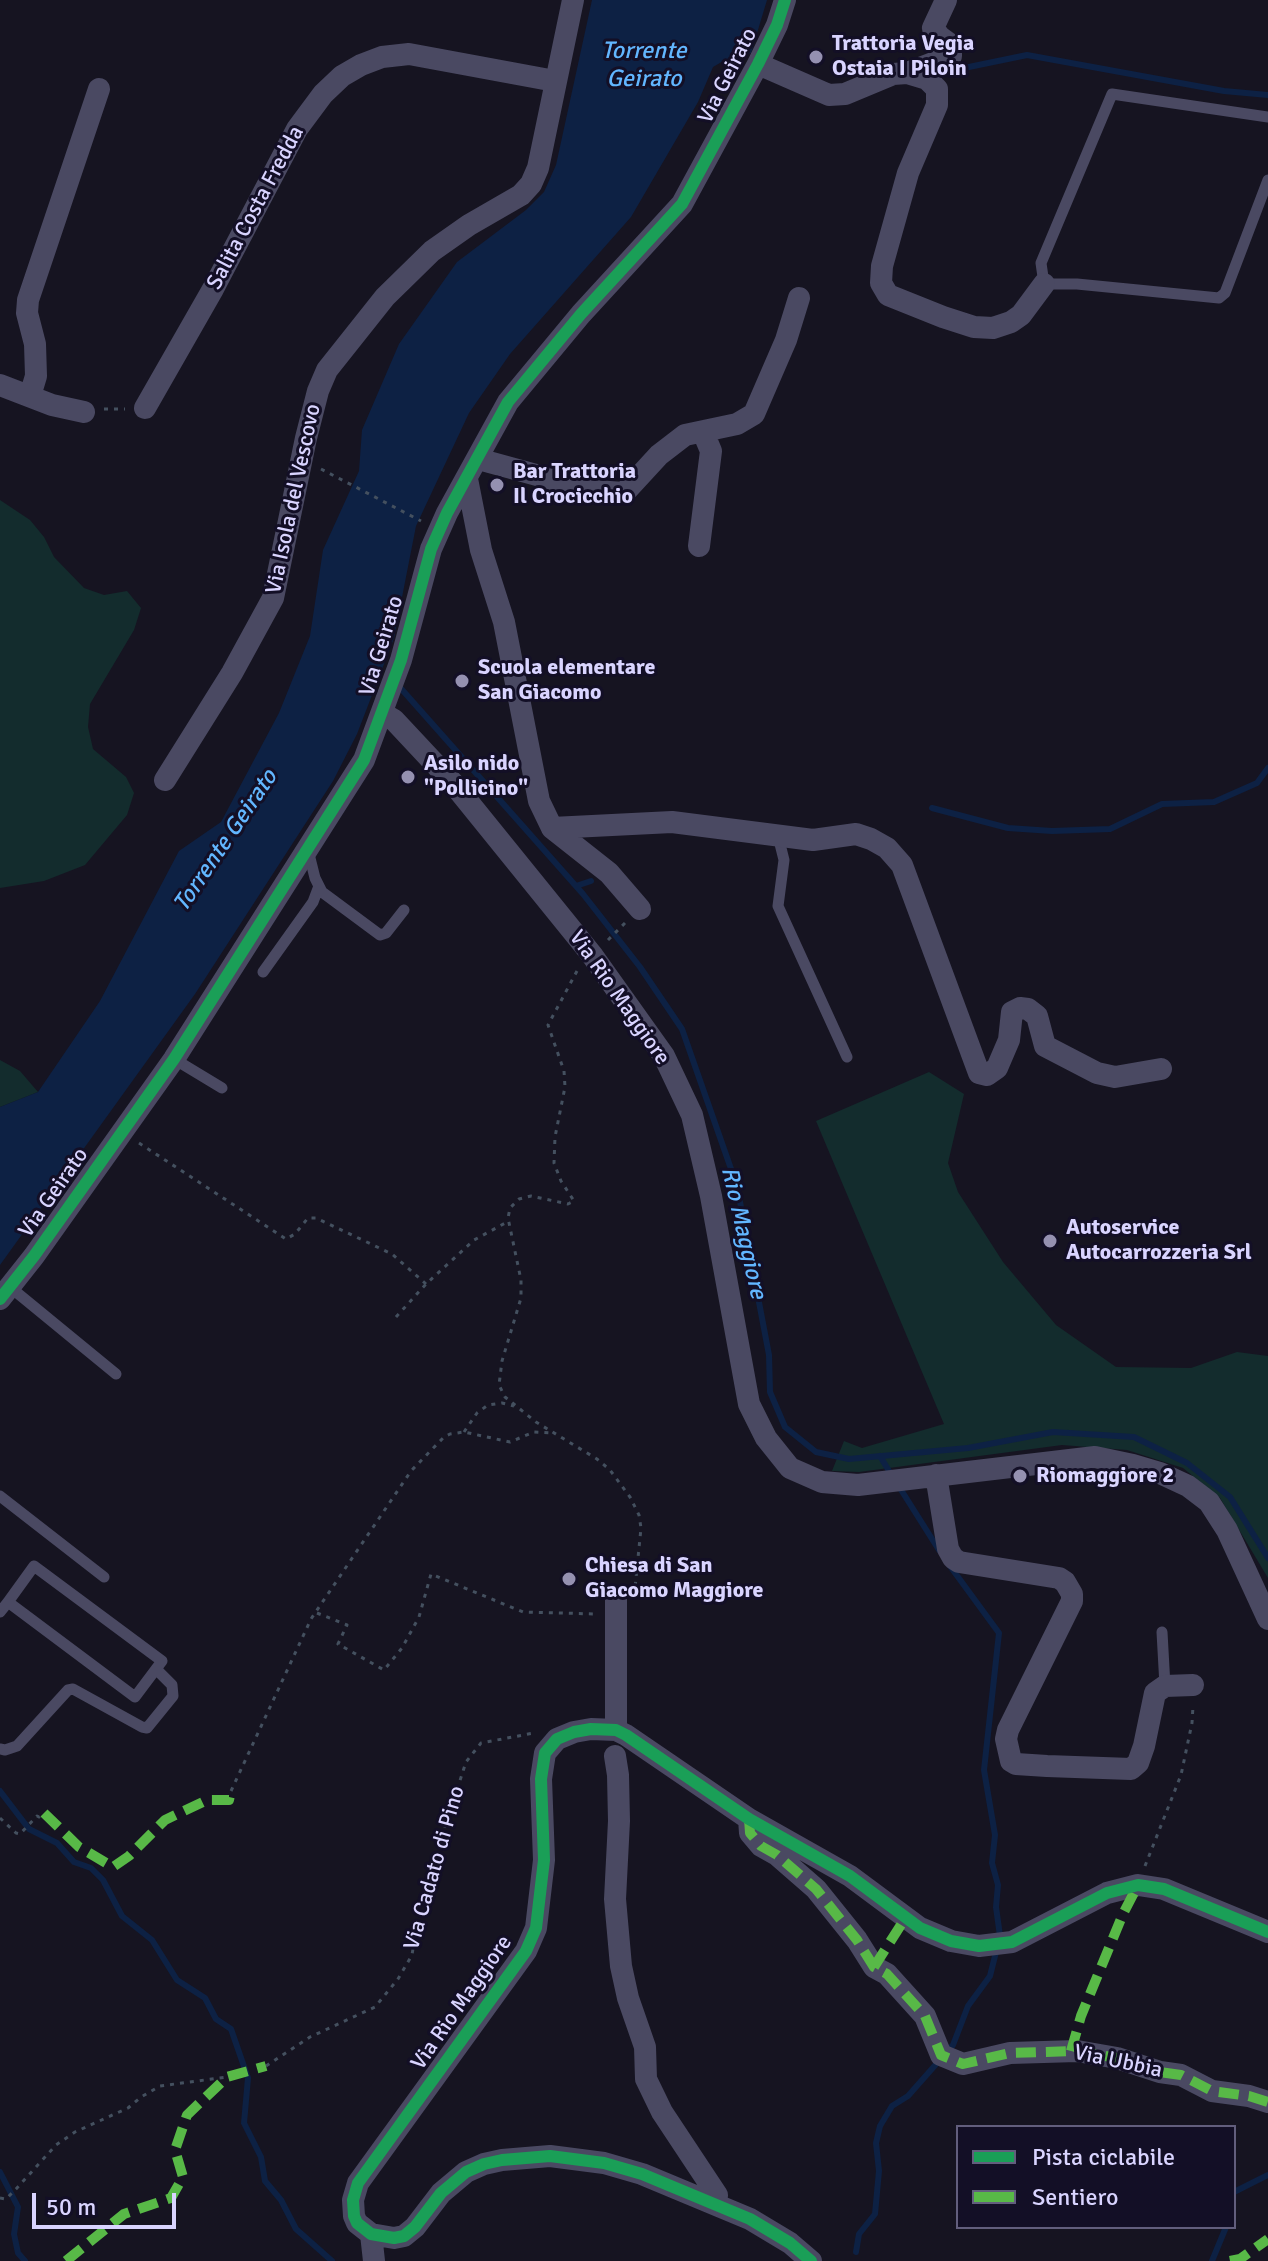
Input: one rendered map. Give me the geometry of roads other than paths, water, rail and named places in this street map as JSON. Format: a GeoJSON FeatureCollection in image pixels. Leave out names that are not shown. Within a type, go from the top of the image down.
{"type":"FeatureCollection","features":[{"type":"Feature","properties":{"kind":"street","name":"Via Isola del Vescovo"},"geometry":{"type":"LineString","coordinates":[[165,780],[240,660],[273,598],[306,438],[318,391],[327,370],[350,337],[385,297],[432,251],[521,195],[531,184],[538,168],[573,0]]}},
{"type":"Feature","properties":{"kind":"street","name":"Via Geirato"},"geometry":{"type":"LineString","coordinates":[[5,1293],[174,1059],[364,760],[401,660],[431,549],[447,513],[508,402],[581,314],[682,204],[758,64],[785,0]]}},
{"type":"Feature","properties":{"kind":"street"},"geometry":{"type":"LineString","coordinates":[[758,64],[829,95],[845,94],[893,74],[907,73],[951,56],[951,45],[933,28],[946,0]]}},
{"type":"Feature","properties":{"kind":"street","name":"Salita Costa Fredda"},"geometry":{"type":"LineString","coordinates":[[145,408],[213,289],[297,129],[323,94],[342,76],[382,57],[409,54],[555,81]]}},
{"type":"Feature","properties":{"kind":"street"},"geometry":{"type":"LineString","coordinates":[[907,73],[927,79],[937,89],[938,95],[895,214],[882,266],[884,292],[943,317],[974,327],[993,328],[1021,315],[1044,284]]}},
{"type":"Feature","properties":{"kind":"street"},"geometry":{"type":"LineString","coordinates":[[30,396],[36,376],[28,300],[99,89]]}},
{"type":"Feature","properties":{"kind":"street"},"geometry":{"type":"LineString","coordinates":[[635,914],[609,873],[552,828],[539,801],[504,622],[481,550],[472,469],[595,491],[624,493],[659,455],[685,435],[737,424],[754,414],[786,340],[799,298]]}},
{"type":"Feature","properties":{"kind":"street"},"geometry":{"type":"LineString","coordinates":[[0,385],[52,405],[84,412]]}},
{"type":"Feature","properties":{"kind":"street"},"geometry":{"type":"LineString","coordinates":[[699,546],[711,451],[703,432]]}},
{"type":"Feature","properties":{"kind":"street","name":"Via Rio Maggiore"},"geometry":{"type":"LineString","coordinates":[[384,708],[452,782],[592,955],[664,1056],[692,1115],[711,1196],[749,1404],[756,1422],[790,1468],[804,1476],[844,1486],[1095,1457],[1160,1473],[1188,1486],[1209,1502],[1227,1530],[1268,1619]]}},
{"type":"Feature","properties":{"kind":"street"},"geometry":{"type":"LineString","coordinates":[[552,828],[672,822],[813,840],[856,834],[887,848],[902,865],[979,1073],[987,1075],[997,1068],[1009,1040],[1012,1012],[1020,1008],[1028,1009],[1037,1016],[1045,1046],[1097,1073],[1115,1077],[1161,1069]]}},
{"type":"Feature","properties":{"kind":"street"},"geometry":{"type":"LineString","coordinates":[[936,1475],[948,1549],[953,1558],[959,1562],[1059,1578],[1072,1594],[1072,1601],[1008,1730],[1006,1739],[1011,1761],[1016,1764],[1131,1769],[1138,1763],[1144,1746],[1153,1697],[1165,1686],[1191,1685]]}},
{"type":"Feature","properties":{"kind":"street"},"geometry":{"type":"LineString","coordinates":[[622,1603],[616,1730],[749,1819],[850,1876],[935,1936],[1001,1955],[1023,1938],[1107,1893],[1138,1885],[1164,1889],[1268,1932]]}},
{"type":"Feature","properties":{"kind":"street","name":"Via Rio Maggiore"},"geometry":{"type":"LineString","coordinates":[[371,2234],[354,2216],[353,2200],[358,2183],[526,1951],[536,1928],[544,1860],[541,1779],[545,1753],[557,1739],[574,1732],[616,1730]]}},
{"type":"Feature","properties":{"kind":"street"},"geometry":{"type":"LineString","coordinates":[[615,1756],[619,1831],[615,1899],[617,1941],[628,1998],[645,2047],[646,2079],[662,2112],[717,2195],[716,2204]]}},
{"type":"Feature","properties":{"kind":"street","name":"Via Ubbia"},"geometry":{"type":"LineString","coordinates":[[749,1819],[754,1838],[816,1889],[857,1940],[874,1967],[887,1974],[925,2016],[941,2055],[963,2064],[1010,2053],[1077,2051],[1181,2075],[1212,2091],[1268,2102]]}},
{"type":"Feature","properties":{"kind":"street"},"geometry":{"type":"LineString","coordinates":[[374,2261],[371,2234],[394,2238],[410,2232],[441,2193],[466,2172],[484,2164],[550,2156],[604,2163],[642,2174],[716,2204],[775,2233],[811,2261]]}},
{"type":"Feature","properties":{"kind":"lane"},"geometry":{"type":"LineString","coordinates":[[1268,117],[1112,94],[1041,263],[1044,284],[1077,284],[1219,298],[1225,293],[1268,180]]}},
{"type":"Feature","properties":{"kind":"lane"},"geometry":{"type":"LineString","coordinates":[[778,836],[784,860],[778,906],[847,1057]]}},
{"type":"Feature","properties":{"kind":"lane"},"geometry":{"type":"LineString","coordinates":[[306,853],[322,892],[380,935],[386,933],[404,910]]}},
{"type":"Feature","properties":{"kind":"lane"},"geometry":{"type":"LineString","coordinates":[[263,972],[313,902],[319,886]]}},
{"type":"Feature","properties":{"kind":"lane"},"geometry":{"type":"LineString","coordinates":[[174,1059],[222,1088]]}},
{"type":"Feature","properties":{"kind":"lane"},"geometry":{"type":"LineString","coordinates":[[5,1293],[116,1374]]}},
{"type":"Feature","properties":{"kind":"lane"},"geometry":{"type":"LineString","coordinates":[[0,1496],[104,1577]]}},
{"type":"Feature","properties":{"kind":"lane"},"geometry":{"type":"LineString","coordinates":[[0,1612],[34,1566],[162,1661],[135,1697],[8,1602]]}},
{"type":"Feature","properties":{"kind":"lane"},"geometry":{"type":"LineString","coordinates":[[1162,1632],[1165,1686]]}},
{"type":"Feature","properties":{"kind":"lane"},"geometry":{"type":"LineString","coordinates":[[0,1749],[17,1746],[68,1690],[73,1689],[147,1728],[173,1696],[172,1685],[156,1669]]}},
{"type":"Feature","properties":{"kind":"water","name":"Torrente Geirato"},"geometry":{"type":"Polygon","coordinates":[[[592,0],[767,0],[751,53],[725,60],[713,67],[698,102],[631,217],[510,354],[469,413],[416,526],[394,638],[357,734],[333,781],[195,994],[0,1265],[0,1107],[38,1092],[100,1001],[179,851],[221,822],[279,713],[310,636],[323,550],[359,471],[362,430],[399,344],[457,262],[526,210],[544,192],[556,165],[592,0]]]}},
{"type":"Feature","properties":{"kind":"waterway"},"geometry":{"type":"LineString","coordinates":[[941,69],[964,68],[1027,55],[1224,91],[1268,95]]}},
{"type":"Feature","properties":{"kind":"waterway","name":"Rio Maggiore"},"geometry":{"type":"LineString","coordinates":[[397,684],[583,894],[640,967],[682,1029],[737,1186],[769,1355],[770,1392],[785,1427],[816,1452],[849,1459],[968,1448],[1053,1432],[1134,1437],[1187,1463],[1230,1497],[1268,1558]]}},
{"type":"Feature","properties":{"kind":"waterway"},"geometry":{"type":"LineString","coordinates":[[932,808],[1008,828],[1052,831],[1110,829],[1162,804],[1214,802],[1257,783],[1268,768]]}},
{"type":"Feature","properties":{"kind":"waterway"},"geometry":{"type":"LineString","coordinates":[[576,886],[591,881]]}},
{"type":"Feature","properties":{"kind":"waterway"},"geometry":{"type":"LineString","coordinates":[[880,1456],[892,1476]]}},
{"type":"Feature","properties":{"kind":"waterway"},"geometry":{"type":"LineString","coordinates":[[898,1485],[939,1550]]}},
{"type":"Feature","properties":{"kind":"waterway"},"geometry":{"type":"LineString","coordinates":[[950,1566],[999,1633],[984,1770],[995,1835],[992,1863],[998,1885],[996,1907],[1000,1936]]}},
{"type":"Feature","properties":{"kind":"waterway"},"geometry":{"type":"LineString","coordinates":[[0,1791],[29,1829],[57,1843],[74,1862],[91,1868],[103,1880],[122,1916],[152,1940],[177,1980],[205,1998],[216,2019],[231,2029],[248,2078],[244,2123],[261,2157],[265,2181],[281,2200],[296,2229],[332,2261]]}},
{"type":"Feature","properties":{"kind":"waterway"},"geometry":{"type":"LineString","coordinates":[[856,2252],[859,2234],[875,2214],[879,2171],[876,2143],[880,2126],[892,2106],[908,2096],[953,2045],[968,2006],[990,1976],[996,1952]]}},
{"type":"Feature","properties":{"kind":"waterway"},"geometry":{"type":"LineString","coordinates":[[0,2172],[18,2207],[14,2234],[18,2253],[25,2261]]}},
{"type":"Feature","properties":{"kind":"waterway"},"geometry":{"type":"LineString","coordinates":[[1236,2191],[1268,2175]]}},
{"type":"Feature","properties":{"kind":"waterway"},"geometry":{"type":"LineString","coordinates":[[1212,2261],[1225,2229]]}},
{"type":"Feature","properties":{"kind":"place","name":"Trattoria Vegia Ostaia I Piloin"},"geometry":{"type":"Point","coordinates":[816,57]}},
{"type":"Feature","properties":{"kind":"place","name":"Bar Trattoria Il Crocicchio"},"geometry":{"type":"Point","coordinates":[497,485]}},
{"type":"Feature","properties":{"kind":"place","name":"Scuola elementare San Giacomo"},"geometry":{"type":"Point","coordinates":[462,681]}},
{"type":"Feature","properties":{"kind":"place","name":"Asilo nido \"Pollicino\""},"geometry":{"type":"Point","coordinates":[408,777]}},
{"type":"Feature","properties":{"kind":"place","name":"Autoservice Autocarrozzeria Srl"},"geometry":{"type":"Point","coordinates":[1050,1241]}},
{"type":"Feature","properties":{"kind":"place","name":"Riomaggiore 2"},"geometry":{"type":"Point","coordinates":[1020,1476]}},
{"type":"Feature","properties":{"kind":"place","name":"Chiesa di San Giacomo Maggiore"},"geometry":{"type":"Point","coordinates":[569,1579]}}]}
